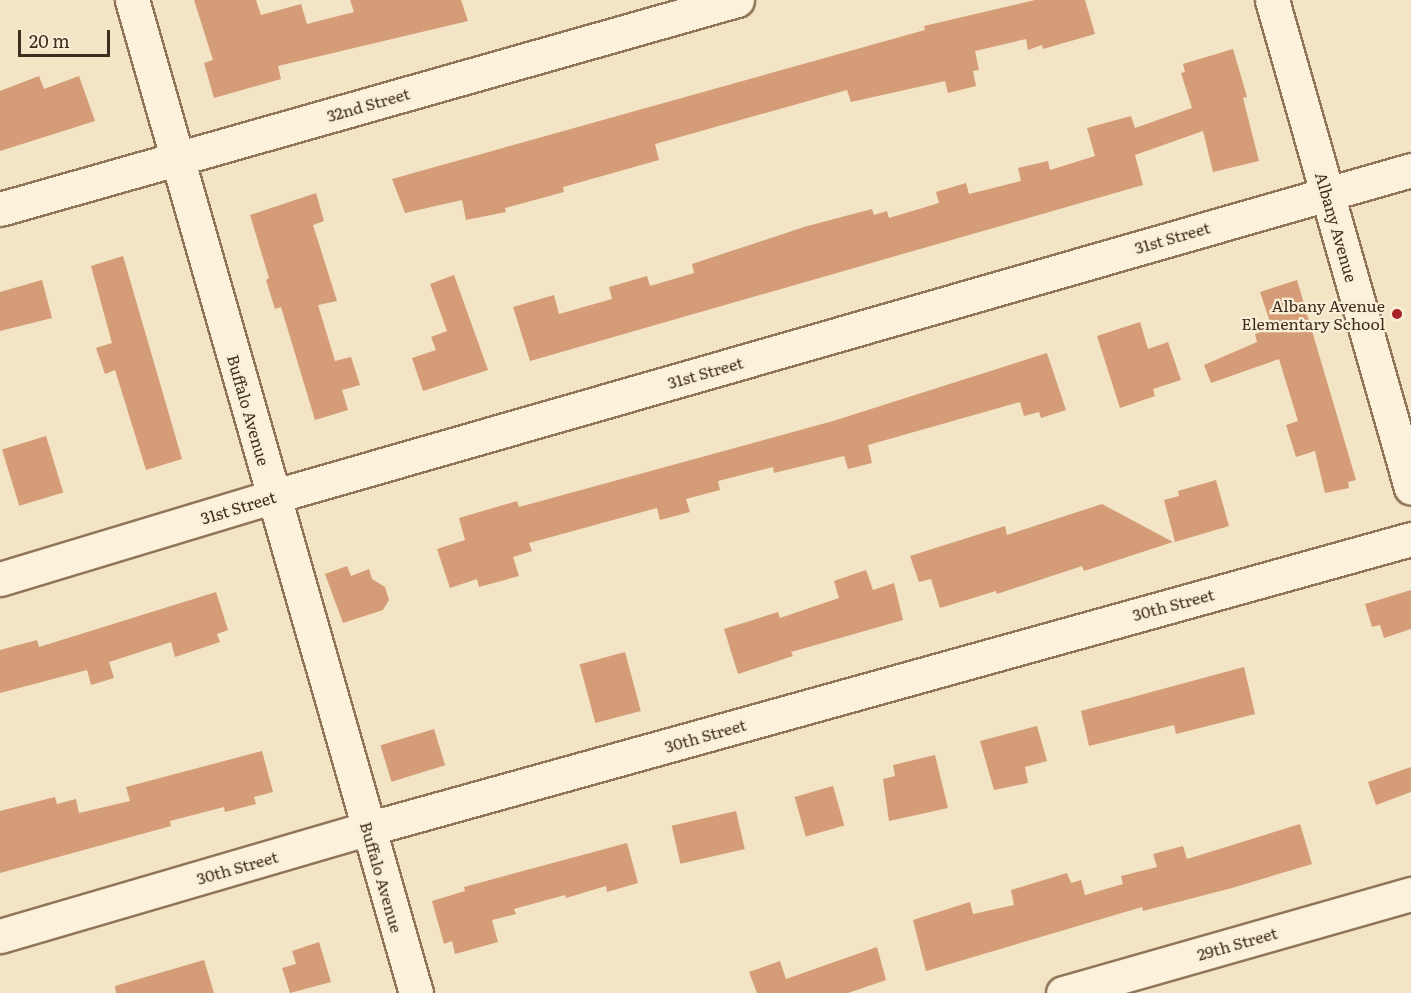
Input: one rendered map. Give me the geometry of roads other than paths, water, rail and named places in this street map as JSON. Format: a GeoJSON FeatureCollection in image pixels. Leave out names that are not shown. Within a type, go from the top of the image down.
{"type":"FeatureCollection","features":[{"type":"Feature","properties":{"kind":"street","name":"Buffalo Avenue"},"geometry":{"type":"LineString","coordinates":[[132,0],[367,829],[416,993]]}},
{"type":"Feature","properties":{"kind":"street","name":"32nd Street"},"geometry":{"type":"LineString","coordinates":[[0,209],[737,0]]}},
{"type":"Feature","properties":{"kind":"street","name":"Albany Avenue"},"geometry":{"type":"LineString","coordinates":[[1272,0],[1327,192],[1405,445],[1411,488]]}},
{"type":"Feature","properties":{"kind":"street","name":"31st Street"},"geometry":{"type":"LineString","coordinates":[[0,579],[274,496],[1327,192],[1411,170]]}},
{"type":"Feature","properties":{"kind":"street","name":"30th Street"},"geometry":{"type":"LineString","coordinates":[[0,936],[367,829],[1411,539]]}},
{"type":"Feature","properties":{"kind":"street","name":"29th Street"},"geometry":{"type":"LineString","coordinates":[[1064,993],[1411,894]]}},
{"type":"Feature","properties":{"kind":"place","name":"Albany Avenue Elementary School"},"geometry":{"type":"Point","coordinates":[1397,314]}}]}
